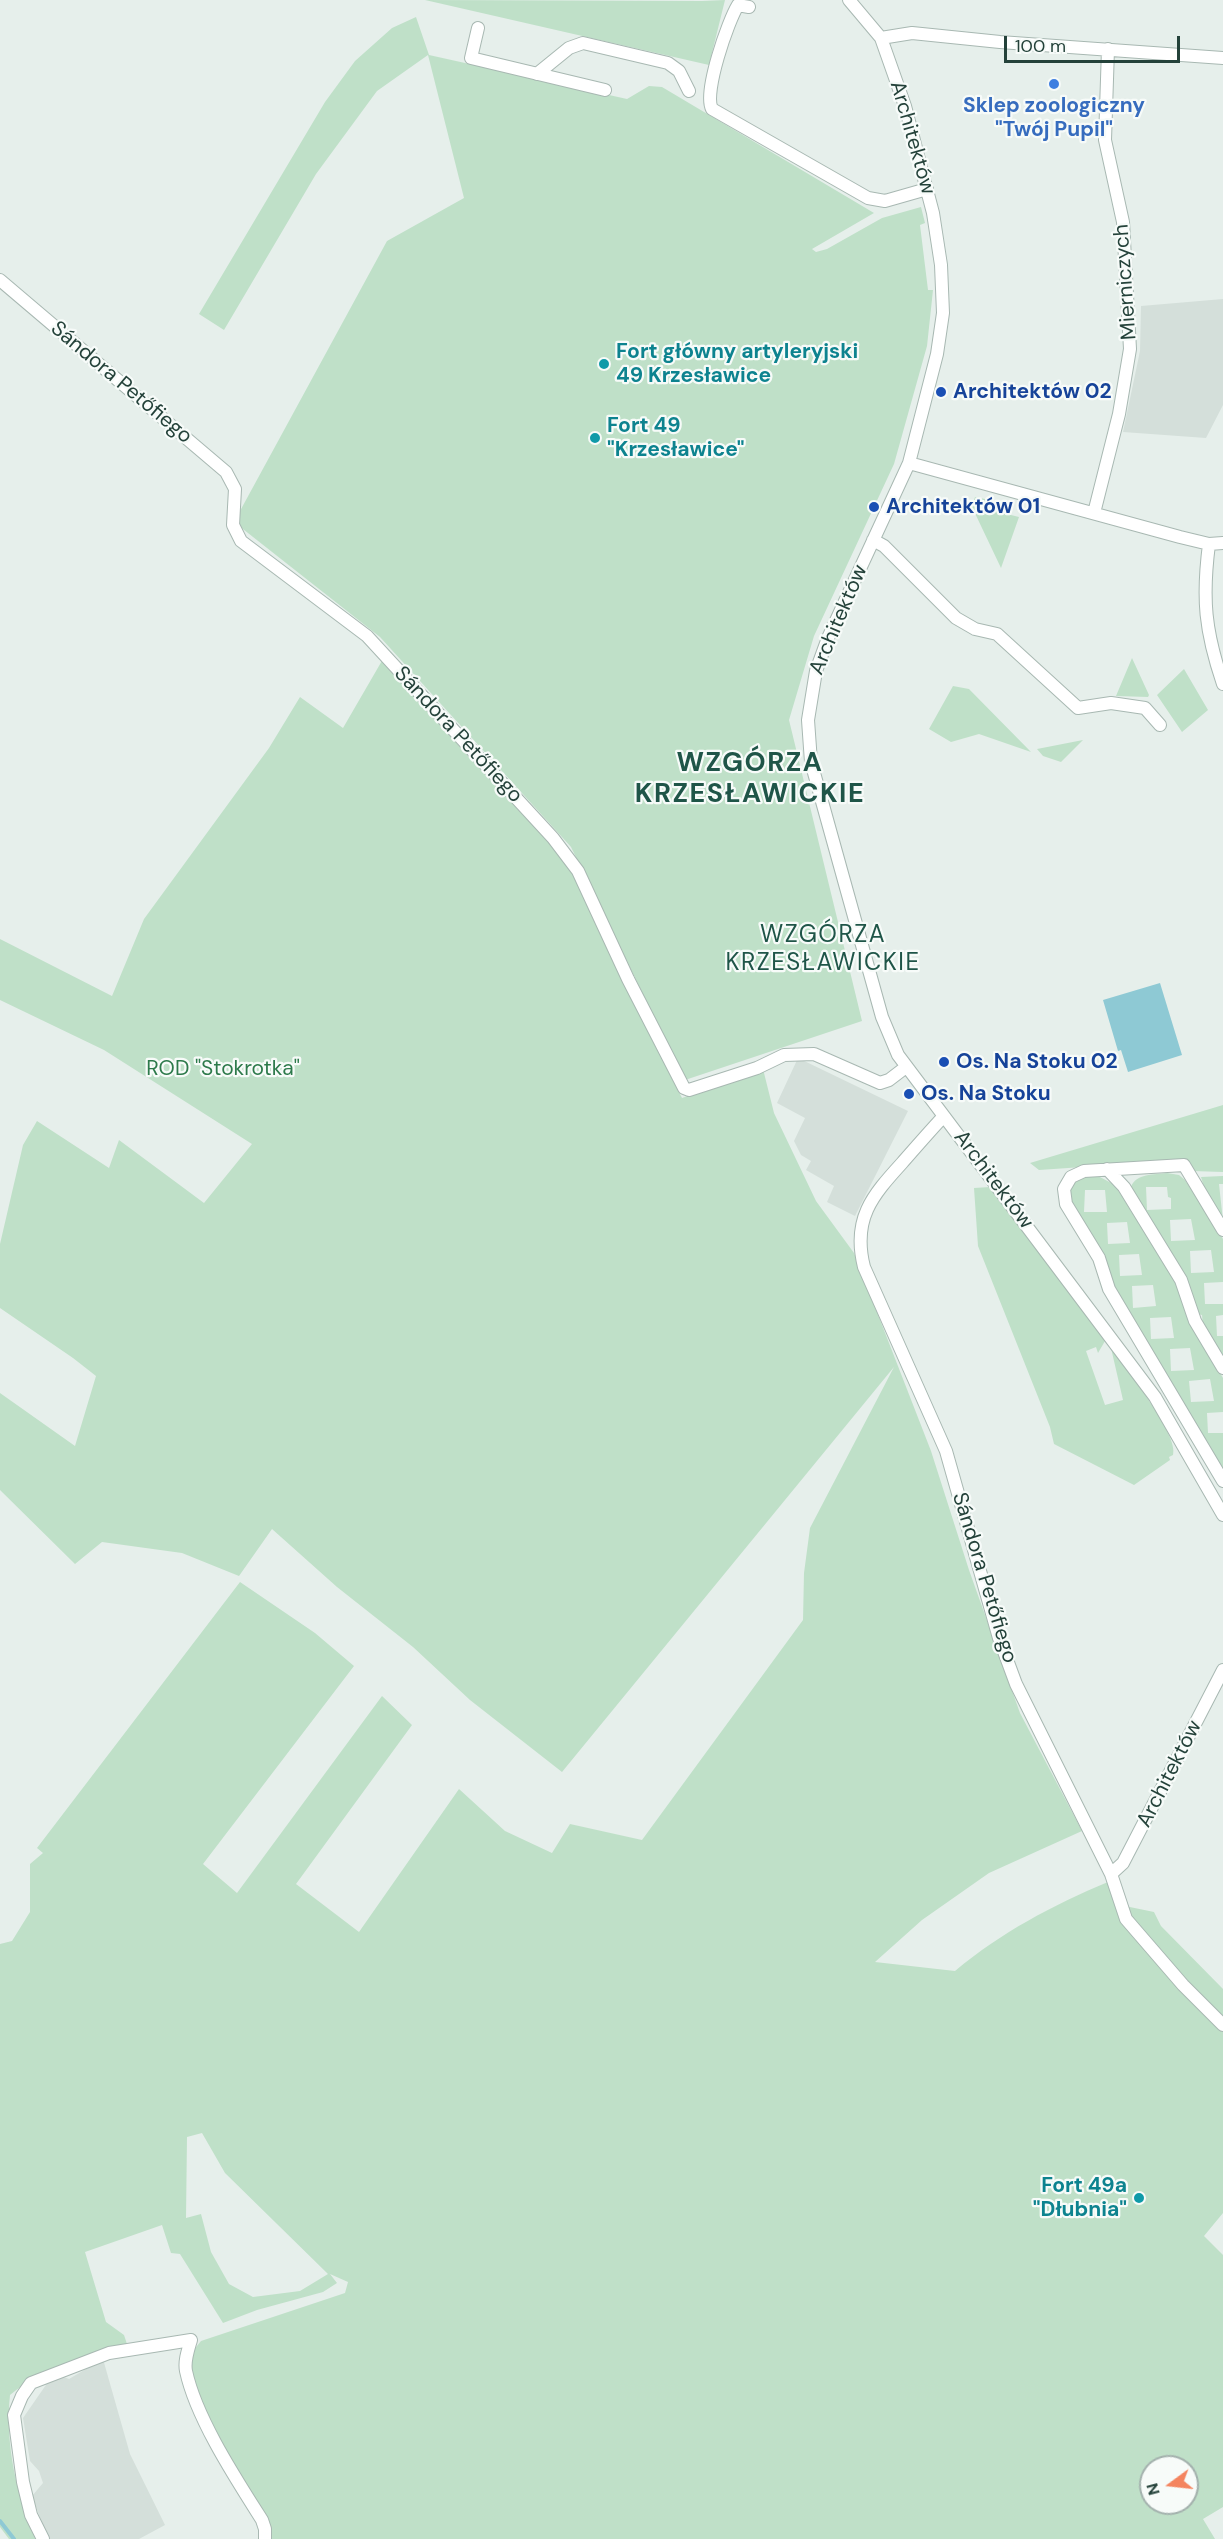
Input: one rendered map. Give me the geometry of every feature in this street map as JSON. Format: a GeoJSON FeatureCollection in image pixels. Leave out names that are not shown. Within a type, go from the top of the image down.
{"type":"FeatureCollection","features":[{"type":"Feature","properties":{"kind":"street","name":"Architektów"},"geometry":{"type":"LineString","coordinates":[[849,0],[881,38],[905,106],[927,189],[941,265],[943,313],[940,343],[930,389],[909,463],[820,656],[810,696],[808,735],[816,784],[882,1017],[892,1042],[906,1067],[943,1117],[962,1138],[1155,1398],[1223,1515]]}},
{"type":"Feature","properties":{"kind":"street"},"geometry":{"type":"LineString","coordinates":[[749,7],[738,5],[730,18],[720,48],[709,98],[712,109],[868,198],[885,201],[927,189]]}},
{"type":"Feature","properties":{"kind":"street"},"geometry":{"type":"LineString","coordinates":[[478,28],[471,58],[605,90]]}},
{"type":"Feature","properties":{"kind":"street"},"geometry":{"type":"LineString","coordinates":[[881,38],[912,33],[989,42],[1223,58]]}},
{"type":"Feature","properties":{"kind":"street"},"geometry":{"type":"LineString","coordinates":[[537,74],[569,48],[583,43],[668,63],[679,71],[689,92]]}},
{"type":"Feature","properties":{"kind":"street","name":"Mierniczych"},"geometry":{"type":"LineString","coordinates":[[1094,513],[1119,414],[1130,349],[1123,222],[1105,140],[1107,49]]}},
{"type":"Feature","properties":{"kind":"street","name":"Sándora Petőfiego"},"geometry":{"type":"LineString","coordinates":[[0,280],[226,472],[235,489],[234,525],[241,541],[367,636],[540,823],[578,871],[628,979],[684,1088],[690,1090],[746,1072],[784,1055],[814,1054],[880,1083],[889,1080],[906,1067]]}},
{"type":"Feature","properties":{"kind":"street"},"geometry":{"type":"LineString","coordinates":[[909,463],[1209,544],[1223,543]]}},
{"type":"Feature","properties":{"kind":"street"},"geometry":{"type":"LineString","coordinates":[[873,540],[884,546],[956,618],[975,629],[997,634],[1078,708],[1101,703],[1145,708],[1160,725]]}},
{"type":"Feature","properties":{"kind":"street"},"geometry":{"type":"LineString","coordinates":[[1209,544],[1204,606],[1223,684]]}},
{"type":"Feature","properties":{"kind":"street","name":"Sándora Petőfiego"},"geometry":{"type":"LineString","coordinates":[[943,1117],[875,1193],[864,1215],[860,1248],[869,1281],[946,1451],[999,1638],[1016,1684],[1111,1874],[1126,1919],[1183,1985],[1223,2025]]}},
{"type":"Feature","properties":{"kind":"street"},"geometry":{"type":"LineString","coordinates":[[1223,1230],[1184,1165],[1084,1170],[1068,1180],[1064,1189],[1066,1204],[1099,1258],[1108,1289],[1223,1481]]}},
{"type":"Feature","properties":{"kind":"street"},"geometry":{"type":"LineString","coordinates":[[1124,1187],[1136,1167]]}},
{"type":"Feature","properties":{"kind":"street"},"geometry":{"type":"LineString","coordinates":[[1107,1169],[1124,1187],[1181,1280],[1195,1321],[1223,1368]]}},
{"type":"Feature","properties":{"kind":"street","name":"Architektów"},"geometry":{"type":"LineString","coordinates":[[1111,1874],[1123,1863],[1133,1845],[1223,1670]]}},
{"type":"Feature","properties":{"kind":"street"},"geometry":{"type":"LineString","coordinates":[[42,2539],[32,2515],[23,2482],[14,2415],[22,2396],[31,2383],[109,2353],[191,2340],[185,2369],[194,2397],[202,2418],[262,2520],[265,2529],[264,2539]]}},
{"type":"Feature","properties":{"kind":"shaded area"},"geometry":{"type":"Polygon","coordinates":[[[1223,299],[1223,405],[1206,438],[1123,432],[1140,351],[1141,306],[1223,299]]]}},
{"type":"Feature","properties":{"kind":"shaded area"},"geometry":{"type":"Polygon","coordinates":[[[798,1058],[908,1111],[855,1216],[827,1202],[834,1186],[806,1170],[811,1161],[801,1155],[794,1141],[805,1118],[777,1103],[798,1058]]]}},
{"type":"Feature","properties":{"kind":"shaded area"},"geometry":{"type":"Polygon","coordinates":[[[103,2359],[130,2454],[165,2525],[139,2539],[48,2539],[32,2496],[43,2483],[39,2471],[30,2461],[23,2418],[48,2382],[64,2377],[69,2379],[103,2359]]]}},
{"type":"Feature","properties":{"kind":"green space"},"geometry":{"type":"Polygon","coordinates":[[[425,0],[702,1],[725,0],[709,65],[425,0]]]}},
{"type":"Feature","properties":{"kind":"green space"},"geometry":{"type":"Polygon","coordinates":[[[416,17],[429,55],[627,99],[649,86],[662,87],[874,213],[812,249],[816,252],[827,249],[882,218],[921,207],[925,223],[920,225],[928,290],[933,290],[927,346],[894,464],[814,636],[789,720],[862,1021],[685,1080],[571,847],[380,637],[234,522],[387,241],[464,198],[428,55],[377,91],[316,174],[224,330],[199,314],[325,102],[355,61],[392,28],[416,17]]]}},
{"type":"Feature","properties":{"kind":"green space"},"geometry":{"type":"Polygon","coordinates":[[[975,497],[985,499],[991,510],[1019,517],[1001,568],[972,507],[975,497]]]}},
{"type":"Feature","properties":{"kind":"green space"},"geometry":{"type":"Polygon","coordinates":[[[1132,658],[1149,695],[1148,697],[1116,696],[1132,658]]]}},
{"type":"Feature","properties":{"kind":"green space","name":"ROD \"Stokrotka\""},"geometry":{"type":"Polygon","coordinates":[[[383,659],[468,756],[566,861],[682,1098],[763,1069],[774,1113],[816,1201],[854,1253],[931,1451],[969,1570],[1020,1713],[1082,1831],[989,1873],[922,1920],[875,1962],[955,1971],[1009,1932],[1108,1882],[1120,1905],[1154,1912],[1161,1926],[1223,1989],[1223,2213],[1204,2236],[1223,2255],[1223,2507],[1203,2519],[1215,2539],[270,2539],[211,2428],[193,2381],[188,2357],[201,2341],[345,2293],[348,2282],[330,2274],[337,2283],[323,2292],[257,2310],[223,2323],[180,2254],[171,2253],[162,2225],[85,2252],[106,2322],[124,2335],[127,2344],[80,2358],[51,2370],[10,2395],[9,2432],[14,2468],[23,2505],[36,2539],[9,2539],[0,2527],[0,1944],[12,1941],[30,1912],[30,1864],[43,1853],[37,1848],[240,1582],[315,1633],[354,1666],[203,1864],[237,1893],[382,1696],[412,1725],[296,1884],[359,1932],[459,1789],[505,1831],[552,1853],[570,1824],[642,1840],[803,1620],[804,1573],[810,1528],[894,1367],[562,1772],[470,1700],[413,1647],[337,1587],[272,1529],[239,1576],[182,1553],[102,1542],[75,1564],[0,1490],[0,1393],[75,1446],[96,1376],[0,1308],[0,1244],[23,1145],[37,1121],[109,1168],[119,1140],[204,1203],[252,1144],[104,1050],[0,1000],[0,939],[112,996],[144,919],[269,748],[300,697],[343,728],[383,659]],[[202,2133],[187,2137],[186,2218],[201,2214],[211,2252],[229,2284],[253,2297],[300,2291],[328,2274],[225,2173],[202,2133]]]}},
{"type":"Feature","properties":{"kind":"green space"},"geometry":{"type":"Polygon","coordinates":[[[1184,669],[1208,710],[1182,732],[1157,695],[1184,669]]]}},
{"type":"Feature","properties":{"kind":"green space"},"geometry":{"type":"Polygon","coordinates":[[[953,686],[969,689],[1031,752],[979,734],[951,742],[929,729],[953,686]]]}},
{"type":"Feature","properties":{"kind":"green space"},"geometry":{"type":"Polygon","coordinates":[[[1083,740],[1061,762],[1043,756],[1037,749],[1083,740]]]}},
{"type":"Feature","properties":{"kind":"green space"},"geometry":{"type":"Polygon","coordinates":[[[1223,1105],[1223,1172],[1192,1171],[1185,1160],[1039,1170],[1030,1163],[1223,1105]]]}},
{"type":"Feature","properties":{"kind":"green space"},"geometry":{"type":"Polygon","coordinates":[[[1167,1173],[1179,1175],[1185,1180],[1223,1239],[1223,1282],[1204,1283],[1205,1304],[1223,1304],[1223,1315],[1216,1316],[1217,1336],[1223,1336],[1223,1360],[1203,1325],[1202,1315],[1197,1314],[1131,1187],[1133,1182],[1141,1177],[1167,1173]],[[1146,1187],[1147,1210],[1171,1209],[1171,1198],[1168,1197],[1167,1187],[1146,1187]],[[1191,1219],[1170,1220],[1171,1241],[1195,1240],[1191,1219]],[[1211,1250],[1190,1251],[1191,1273],[1214,1272],[1211,1250]]]}},
{"type":"Feature","properties":{"kind":"green space"},"geometry":{"type":"Polygon","coordinates":[[[1098,1176],[1115,1185],[1178,1287],[1188,1319],[1223,1378],[1223,1412],[1207,1413],[1208,1433],[1223,1433],[1223,1471],[1138,1331],[1069,1203],[1073,1185],[1084,1178],[1098,1176]],[[1085,1190],[1084,1212],[1107,1212],[1105,1190],[1085,1190]],[[1127,1222],[1107,1223],[1108,1244],[1130,1243],[1127,1222]],[[1139,1254],[1119,1255],[1120,1276],[1142,1275],[1139,1254]],[[1153,1285],[1132,1286],[1133,1308],[1156,1306],[1153,1285]],[[1171,1317],[1150,1318],[1151,1339],[1174,1338],[1171,1317]],[[1190,1348],[1170,1349],[1171,1371],[1194,1370],[1190,1348]],[[1210,1379],[1189,1381],[1191,1402],[1214,1401],[1210,1379]]]}},
{"type":"Feature","properties":{"kind":"green space"},"geometry":{"type":"Polygon","coordinates":[[[1223,1176],[1223,1184],[1219,1184],[1223,1221],[1206,1193],[1201,1177],[1223,1176]]]}},
{"type":"Feature","properties":{"kind":"green space"},"geometry":{"type":"Polygon","coordinates":[[[990,1187],[1105,1341],[1098,1353],[1096,1347],[1086,1351],[1105,1405],[1123,1400],[1111,1348],[1150,1401],[1168,1433],[1173,1446],[1173,1455],[1169,1457],[1170,1460],[1134,1485],[1054,1444],[1050,1427],[978,1246],[974,1188],[990,1187]]]}},
{"type":"Feature","properties":{"kind":"water"},"geometry":{"type":"Polygon","coordinates":[[[1160,983],[1182,1055],[1128,1072],[1121,1050],[1118,1051],[1103,1000],[1160,983]]]}},
{"type":"Feature","properties":{"kind":"waterway"},"geometry":{"type":"LineString","coordinates":[[0,2521],[14,2539]]}},
{"type":"Feature","properties":{"kind":"place","name":"Sklep zoologiczny \"Twój Pupil\""},"geometry":{"type":"Point","coordinates":[1054,84]}},
{"type":"Feature","properties":{"kind":"place","name":"Fort główny artyleryjski 49 Krzesławice"},"geometry":{"type":"Point","coordinates":[604,364]}},
{"type":"Feature","properties":{"kind":"place","name":"Architektów 02"},"geometry":{"type":"Point","coordinates":[941,392]}},
{"type":"Feature","properties":{"kind":"place","name":"Fort 49 \"Krzesławice\""},"geometry":{"type":"Point","coordinates":[595,438]}},
{"type":"Feature","properties":{"kind":"place","name":"Architektów 01"},"geometry":{"type":"Point","coordinates":[874,507]}},
{"type":"Feature","properties":{"kind":"place","name":"Os. Na Stoku 02"},"geometry":{"type":"Point","coordinates":[944,1062]}},
{"type":"Feature","properties":{"kind":"place","name":"Os. Na Stoku"},"geometry":{"type":"Point","coordinates":[909,1094]}},
{"type":"Feature","properties":{"kind":"place","name":"Fort 49a \"Dłubnia\""},"geometry":{"type":"Point","coordinates":[1139,2198]}},
{"type":"Feature","properties":{"kind":"district","name":"WZGÓRZA KRZESŁAWICKIE"},"geometry":{"type":"Point","coordinates":[750,780]}},
{"type":"Feature","properties":{"kind":"district","name":"WZGÓRZA KRZESŁAWICKIE"},"geometry":{"type":"Point","coordinates":[823,950]}}]}
